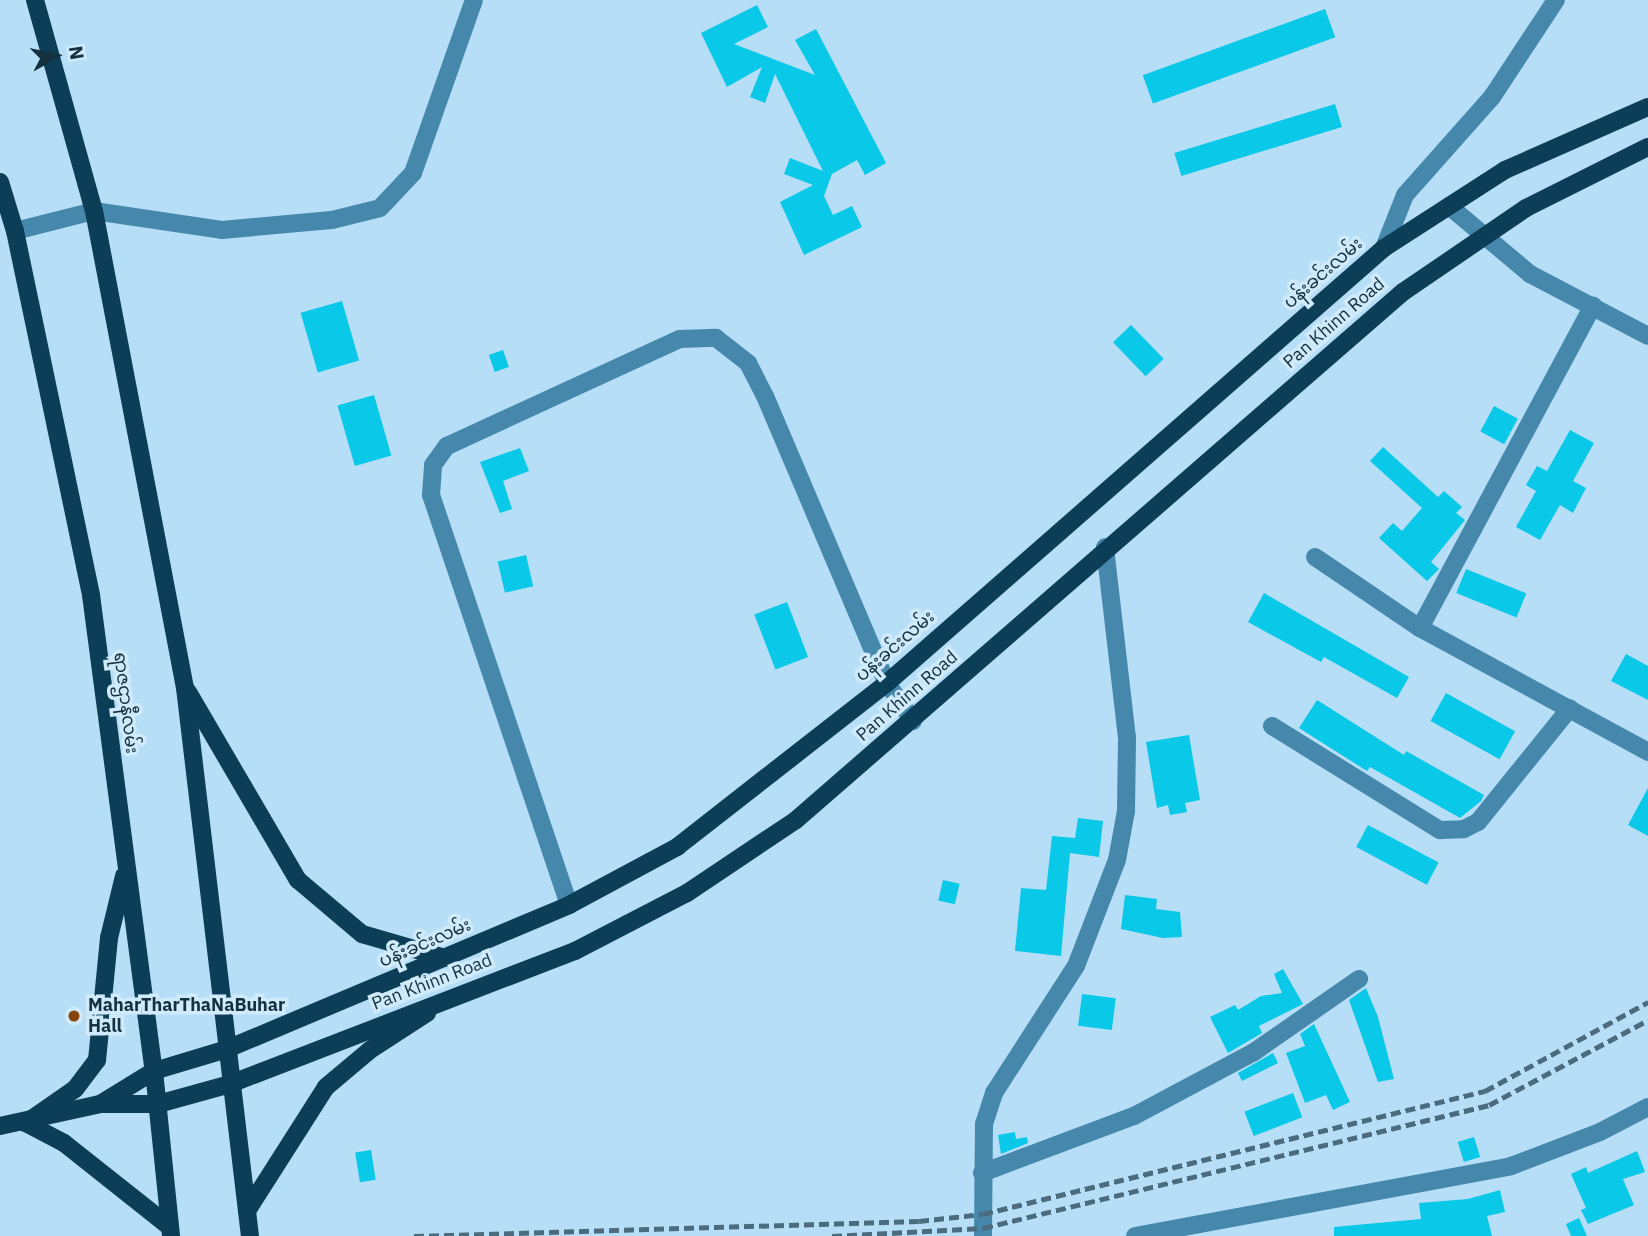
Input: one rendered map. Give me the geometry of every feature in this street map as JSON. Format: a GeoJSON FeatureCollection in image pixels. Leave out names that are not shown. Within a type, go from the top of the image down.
{"type":"FeatureCollection","features":[{"type":"Feature","properties":{"kind":"main road"},"geometry":{"type":"LineString","coordinates":[[35,0],[94,211],[185,688],[250,1236]]}},
{"type":"Feature","properties":{"kind":"main road","name":"ပန်းခင်းလမ်း"},"geometry":{"type":"LineString","coordinates":[[100,1104],[154,1071],[228,1049],[569,905],[677,847],[887,683],[1384,248],[1505,170],[1648,107]]}},
{"type":"Feature","properties":{"kind":"main road","name":"Pan Khinn Road"},"geometry":{"type":"LineString","coordinates":[[100,1104],[158,1104],[230,1084],[453,995],[575,951],[687,893],[796,820],[913,721],[1105,547],[1403,292],[1480,236],[1558,190],[1648,146]]}},
{"type":"Feature","properties":{"kind":"main road","name":"ရာဇဌာနီလမ်း"},"geometry":{"type":"LineString","coordinates":[[0,181],[15,231],[91,595],[154,1071],[170,1232]]}},
{"type":"Feature","properties":{"kind":"main road"},"geometry":{"type":"LineString","coordinates":[[185,688],[298,880],[362,934],[445,957]]}},
{"type":"Feature","properties":{"kind":"main road"},"geometry":{"type":"LineString","coordinates":[[26,1123],[75,1089],[97,1060],[109,939],[126,866]]}},
{"type":"Feature","properties":{"kind":"main road"},"geometry":{"type":"LineString","coordinates":[[247,1210],[326,1087],[370,1049],[453,995]]}},
{"type":"Feature","properties":{"kind":"main road"},"geometry":{"type":"LineString","coordinates":[[0,1126],[26,1123],[100,1104]]}},
{"type":"Feature","properties":{"kind":"main road"},"geometry":{"type":"LineString","coordinates":[[26,1123],[64,1143],[170,1232]]}},
{"type":"Feature","properties":{"kind":"street"},"geometry":{"type":"LineString","coordinates":[[15,231],[94,211],[222,230],[332,220],[380,208],[413,173],[474,0]]}},
{"type":"Feature","properties":{"kind":"street"},"geometry":{"type":"LineString","coordinates":[[1384,248],[1405,195],[1492,97],[1556,0]]}},
{"type":"Feature","properties":{"kind":"street"},"geometry":{"type":"LineString","coordinates":[[1449,206],[1480,236],[1530,274],[1648,337]]}},
{"type":"Feature","properties":{"kind":"street"},"geometry":{"type":"LineString","coordinates":[[1420,628],[1593,306]]}},
{"type":"Feature","properties":{"kind":"street"},"geometry":{"type":"LineString","coordinates":[[569,905],[431,495],[433,465],[447,446],[680,339],[716,338],[748,363],[765,396],[887,683],[913,721]]}},
{"type":"Feature","properties":{"kind":"street"},"geometry":{"type":"LineString","coordinates":[[983,1236],[984,1124],[995,1093],[1076,966],[1119,848],[1126,811],[1127,738],[1105,547]]}},
{"type":"Feature","properties":{"kind":"street"},"geometry":{"type":"LineString","coordinates":[[1315,556],[1420,628],[1648,752]]}},
{"type":"Feature","properties":{"kind":"street"},"geometry":{"type":"LineString","coordinates":[[1272,726],[1440,830],[1464,829],[1478,822],[1570,708]]}},
{"type":"Feature","properties":{"kind":"street"},"geometry":{"type":"LineString","coordinates":[[982,1174],[1135,1116],[1254,1052],[1359,979]]}},
{"type":"Feature","properties":{"kind":"street"},"geometry":{"type":"LineString","coordinates":[[1145,1235],[1511,1166],[1600,1132],[1648,1107]]}},
{"type":"Feature","properties":{"kind":"building"},"geometry":{"type":"Polygon","coordinates":[[[757,5],[768,27],[734,44],[815,75],[795,40],[816,29],[886,163],[865,175],[857,160],[832,174],[824,196],[833,215],[852,206],[862,227],[804,255],[780,202],[813,185],[784,174],[790,158],[823,171],[775,74],[765,103],[750,97],[762,67],[727,87],[701,33],[757,5]]]}},
{"type":"Feature","properties":{"kind":"building"},"geometry":{"type":"Polygon","coordinates":[[[1325,9],[1335,37],[1153,104],[1143,75],[1325,9]]]}},
{"type":"Feature","properties":{"kind":"building"},"geometry":{"type":"Polygon","coordinates":[[[1335,104],[1342,127],[1181,176],[1174,153],[1335,104]]]}},
{"type":"Feature","properties":{"kind":"building"},"geometry":{"type":"Polygon","coordinates":[[[342,301],[359,361],[318,372],[301,313],[342,301]]]}},
{"type":"Feature","properties":{"kind":"building"},"geometry":{"type":"Polygon","coordinates":[[[1131,325],[1164,359],[1146,376],[1113,342],[1131,325]]]}},
{"type":"Feature","properties":{"kind":"building"},"geometry":{"type":"Polygon","coordinates":[[[503,350],[509,367],[495,372],[489,355],[503,350]]]}},
{"type":"Feature","properties":{"kind":"building"},"geometry":{"type":"Polygon","coordinates":[[[374,395],[391,456],[355,466],[337,405],[374,395]]]}},
{"type":"Feature","properties":{"kind":"building"},"geometry":{"type":"Polygon","coordinates":[[[1494,406],[1518,419],[1504,444],[1480,432],[1494,406]]]}},
{"type":"Feature","properties":{"kind":"building"},"geometry":{"type":"Polygon","coordinates":[[[1570,430],[1594,443],[1573,481],[1586,488],[1573,513],[1560,505],[1540,540],[1516,527],[1536,491],[1526,485],[1537,466],[1547,471],[1570,430]]]}},
{"type":"Feature","properties":{"kind":"building"},"geometry":{"type":"Polygon","coordinates":[[[1383,447],[1438,497],[1444,491],[1462,507],[1456,513],[1465,520],[1431,562],[1439,569],[1427,581],[1379,538],[1393,523],[1402,531],[1422,508],[1370,461],[1383,447]]]}},
{"type":"Feature","properties":{"kind":"building"},"geometry":{"type":"Polygon","coordinates":[[[520,448],[529,471],[503,481],[512,509],[500,513],[480,462],[520,448]]]}},
{"type":"Feature","properties":{"kind":"building"},"geometry":{"type":"Polygon","coordinates":[[[526,555],[533,586],[505,593],[498,562],[526,555]]]}},
{"type":"Feature","properties":{"kind":"building"},"geometry":{"type":"Polygon","coordinates":[[[1466,569],[1526,593],[1517,617],[1456,593],[1466,569]]]}},
{"type":"Feature","properties":{"kind":"building"},"geometry":{"type":"Polygon","coordinates":[[[1264,593],[1409,677],[1397,698],[1324,657],[1321,662],[1248,622],[1264,593]]]}},
{"type":"Feature","properties":{"kind":"building"},"geometry":{"type":"Polygon","coordinates":[[[787,602],[808,657],[775,670],[754,615],[787,602]]]}},
{"type":"Feature","properties":{"kind":"building"},"geometry":{"type":"Polygon","coordinates":[[[1626,654],[1648,666],[1648,700],[1611,681],[1626,654]]]}},
{"type":"Feature","properties":{"kind":"building"},"geometry":{"type":"Polygon","coordinates":[[[1446,693],[1515,731],[1500,759],[1430,721],[1446,693]]]}},
{"type":"Feature","properties":{"kind":"building"},"geometry":{"type":"Polygon","coordinates":[[[1317,700],[1404,755],[1406,751],[1484,795],[1481,801],[1460,818],[1370,767],[1367,771],[1299,728],[1317,700]]]}},
{"type":"Feature","properties":{"kind":"building"},"geometry":{"type":"Polygon","coordinates":[[[1189,735],[1200,800],[1185,803],[1187,812],[1170,815],[1168,805],[1157,808],[1146,742],[1189,735]]]}},
{"type":"Feature","properties":{"kind":"building"},"geometry":{"type":"Polygon","coordinates":[[[1648,788],[1648,836],[1628,825],[1648,788]]]}},
{"type":"Feature","properties":{"kind":"building"},"geometry":{"type":"Polygon","coordinates":[[[1078,818],[1103,821],[1099,857],[1070,853],[1061,956],[1015,951],[1021,888],[1046,890],[1052,836],[1075,838],[1078,818]]]}},
{"type":"Feature","properties":{"kind":"building"},"geometry":{"type":"Polygon","coordinates":[[[1368,825],[1439,863],[1427,885],[1356,847],[1368,825]]]}},
{"type":"Feature","properties":{"kind":"building"},"geometry":{"type":"Polygon","coordinates":[[[943,880],[960,884],[955,904],[938,900],[943,880]]]}},
{"type":"Feature","properties":{"kind":"building"},"geometry":{"type":"Polygon","coordinates":[[[1125,895],[1157,899],[1156,909],[1180,912],[1182,937],[1163,938],[1121,929],[1125,895]]]}},
{"type":"Feature","properties":{"kind":"building"},"geometry":{"type":"Polygon","coordinates":[[[1283,969],[1303,1004],[1259,1026],[1262,1033],[1228,1053],[1210,1017],[1235,1005],[1238,1010],[1261,996],[1282,993],[1274,974],[1283,969]]]}},
{"type":"Feature","properties":{"kind":"building"},"geometry":{"type":"Polygon","coordinates":[[[1366,988],[1378,1017],[1394,1079],[1378,1082],[1349,1000],[1366,988]]]}},
{"type":"Feature","properties":{"kind":"building"},"geometry":{"type":"Polygon","coordinates":[[[1082,994],[1116,998],[1112,1030],[1078,1026],[1082,994]]]}},
{"type":"Feature","properties":{"kind":"building"},"geometry":{"type":"Polygon","coordinates":[[[1314,1024],[1350,1102],[1333,1110],[1326,1095],[1305,1103],[1286,1053],[1305,1046],[1300,1034],[1314,1024]]]}},
{"type":"Feature","properties":{"kind":"building"},"geometry":{"type":"Polygon","coordinates":[[[1273,1053],[1278,1063],[1242,1081],[1238,1073],[1273,1053]]]}},
{"type":"Feature","properties":{"kind":"building"},"geometry":{"type":"Polygon","coordinates":[[[1293,1093],[1302,1117],[1254,1136],[1244,1112],[1293,1093]]]}},
{"type":"Feature","properties":{"kind":"building"},"geometry":{"type":"Polygon","coordinates":[[[1015,1132],[1016,1139],[1027,1137],[1028,1143],[1001,1154],[998,1135],[1015,1132]]]}},
{"type":"Feature","properties":{"kind":"building"},"geometry":{"type":"Polygon","coordinates":[[[1474,1137],[1480,1157],[1464,1162],[1458,1142],[1474,1137]]]}},
{"type":"Feature","properties":{"kind":"building"},"geometry":{"type":"Polygon","coordinates":[[[371,1150],[376,1180],[360,1182],[355,1153],[371,1150]]]}},
{"type":"Feature","properties":{"kind":"building"},"geometry":{"type":"Polygon","coordinates":[[[1637,1151],[1645,1172],[1623,1179],[1634,1205],[1588,1224],[1581,1210],[1586,1208],[1571,1174],[1586,1167],[1588,1173],[1637,1151]]]}},
{"type":"Feature","properties":{"kind":"building"},"geometry":{"type":"Polygon","coordinates":[[[1500,1190],[1505,1212],[1487,1216],[1492,1236],[1334,1236],[1334,1227],[1421,1219],[1419,1203],[1468,1199],[1500,1190]]]}},
{"type":"Feature","properties":{"kind":"building"},"geometry":{"type":"Polygon","coordinates":[[[1579,1218],[1587,1236],[1571,1236],[1566,1224],[1579,1218]]]}},
{"type":"Feature","properties":{"kind":"railway"},"geometry":{"type":"LineString","coordinates":[[414,1236],[919,1221],[983,1214],[1485,1091],[1648,1002]]}},
{"type":"Feature","properties":{"kind":"railway"},"geometry":{"type":"LineString","coordinates":[[832,1236],[983,1228],[1489,1105],[1648,1020]]}},
{"type":"Feature","properties":{"kind":"place","name":"MaharTharThaNaBuhar Hall"},"geometry":{"type":"Point","coordinates":[74,1016]}}]}
